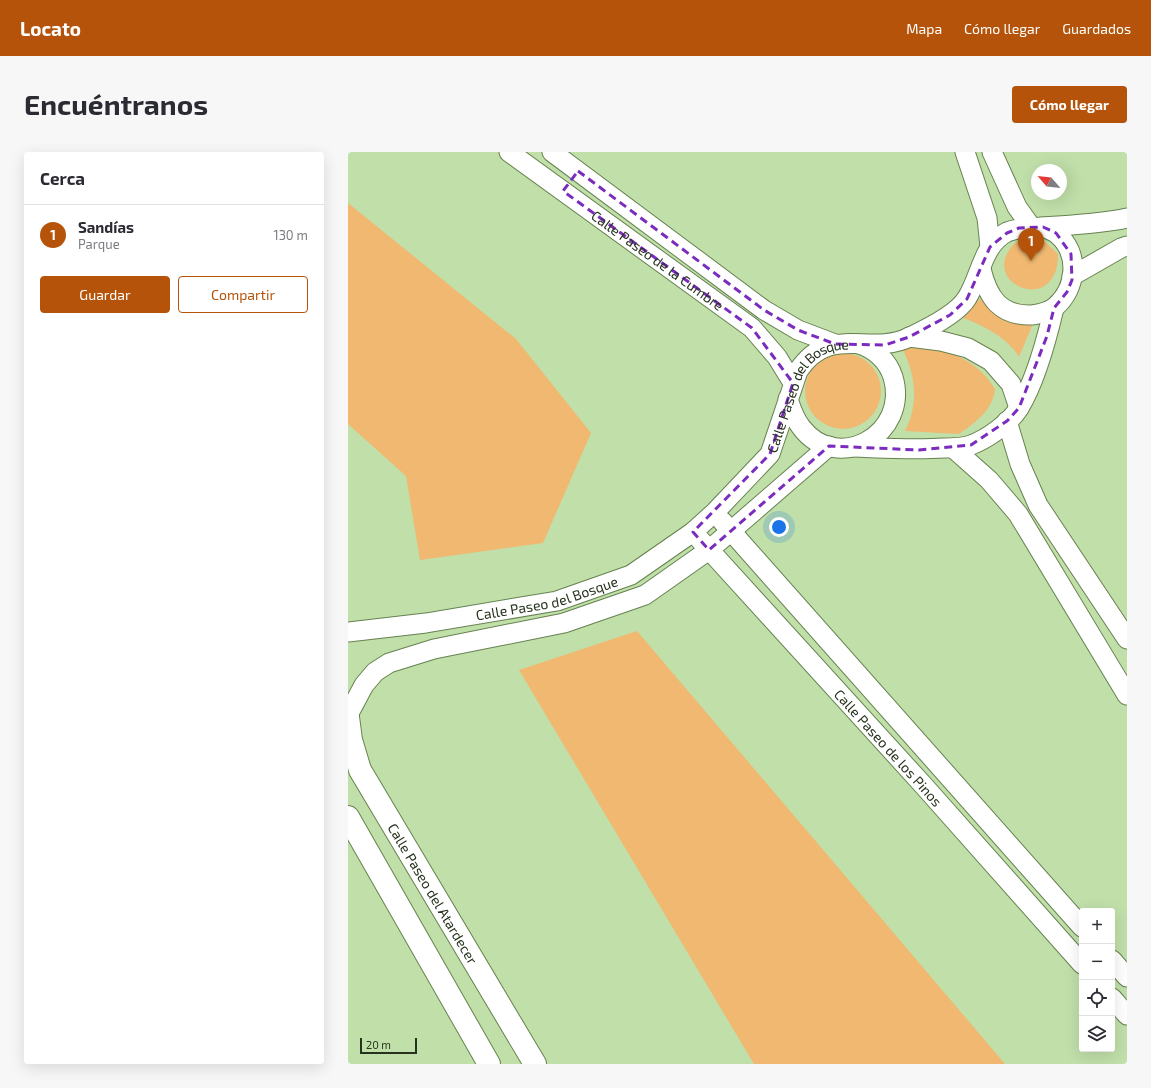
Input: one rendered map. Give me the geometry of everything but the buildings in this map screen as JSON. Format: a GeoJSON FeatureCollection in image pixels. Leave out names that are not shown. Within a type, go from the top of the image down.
{"type":"FeatureCollection","features":[{"type":"Feature","properties":{"kind":"street","name":"Calle Paseo de la Cumbre"},"geometry":{"type":"LineString","coordinates":[[509,152],[752,328],[777,357],[791,391]]}},
{"type":"Feature","properties":{"kind":"street","name":"Calle Paseo de la Cumbre"},"geometry":{"type":"LineString","coordinates":[[552,152],[764,310],[798,330],[835,344]]}},
{"type":"Feature","properties":{"kind":"street"},"geometry":{"type":"LineString","coordinates":[[965,152],[987,218],[990,247]]}},
{"type":"Feature","properties":{"kind":"street"},"geometry":{"type":"LineString","coordinates":[[791,391],[800,426],[813,438],[829,446],[919,450],[953,448],[971,445],[989,435],[1013,415],[1047,336],[1054,308],[1067,292],[1073,267],[1071,254],[1065,243],[1056,233],[1038,228],[1017,207],[989,154]]}},
{"type":"Feature","properties":{"kind":"street"},"geometry":{"type":"LineString","coordinates":[[563,192],[578,171]]}},
{"type":"Feature","properties":{"kind":"street","name":"Calle Paseo del Bosque"},"geometry":{"type":"LineString","coordinates":[[348,632],[426,623],[557,601],[631,576],[693,532],[716,512],[770,454],[791,391],[805,362],[824,347],[835,344],[857,343],[885,345],[909,337],[950,315],[967,299],[990,247],[1006,233],[1019,228],[1038,228],[1127,218]]}},
{"type":"Feature","properties":{"kind":"street"},"geometry":{"type":"LineString","coordinates":[[1072,276],[1120,248],[1127,246]]}},
{"type":"Feature","properties":{"kind":"street"},"geometry":{"type":"LineString","coordinates":[[981,269],[985,285],[999,306],[1011,312],[1023,315],[1036,314],[1054,308]]}},
{"type":"Feature","properties":{"kind":"street"},"geometry":{"type":"LineString","coordinates":[[909,337],[941,341],[968,348],[991,361],[1011,384],[1013,415],[1020,464],[1038,505],[1127,639]]}},
{"type":"Feature","properties":{"kind":"street"},"geometry":{"type":"LineString","coordinates":[[853,447],[874,438],[883,429],[890,420],[895,408],[896,397],[894,379],[886,363],[868,347],[857,343]]}},
{"type":"Feature","properties":{"kind":"street","name":"Calle Paseo del Bosque"},"geometry":{"type":"LineString","coordinates":[[348,716],[364,685],[375,672],[389,663],[434,649],[564,623],[645,595],[709,550],[829,446]]}},
{"type":"Feature","properties":{"kind":"street"},"geometry":{"type":"LineString","coordinates":[[953,448],[989,480],[1018,514],[1127,695]]}},
{"type":"Feature","properties":{"kind":"street","name":"Calle Paseo de los Pinos"},"geometry":{"type":"LineString","coordinates":[[716,512],[1079,924]]}},
{"type":"Feature","properties":{"kind":"street","name":"Calle Paseo de los Pinos"},"geometry":{"type":"LineString","coordinates":[[693,532],[924,786],[1079,961]]}},
{"type":"Feature","properties":{"kind":"street","name":"Calle Paseo del Atardecer"},"geometry":{"type":"LineString","coordinates":[[348,716],[352,740],[354,773],[535,1064]]}},
{"type":"Feature","properties":{"kind":"street"},"geometry":{"type":"LineString","coordinates":[[348,817],[489,1064]]}},
{"type":"Feature","properties":{"kind":"street"},"geometry":{"type":"LineString","coordinates":[[1060,940],[1079,926]]}},
{"type":"Feature","properties":{"kind":"street"},"geometry":{"type":"LineString","coordinates":[[1115,963],[1127,977]]}},
{"type":"Feature","properties":{"kind":"street"},"geometry":{"type":"LineString","coordinates":[[1115,1001],[1127,1015]]}},
{"type":"Feature","properties":{"kind":"highlighted area"},"geometry":{"type":"Polygon","coordinates":[[[578,171],[764,310],[798,330],[835,344],[885,345],[909,337],[950,315],[967,299],[990,247],[1007,233],[1019,228],[1043,227],[1056,233],[1071,254],[1072,280],[1067,292],[1054,308],[1047,336],[1019,408],[1007,421],[971,445],[919,450],[829,446],[709,550],[693,532],[770,454],[793,383],[752,328],[563,191],[578,171]]]}},
{"type":"Feature","properties":{"kind":"shaded area"},"geometry":{"type":"Polygon","coordinates":[[[348,203],[516,339],[591,433],[543,543],[420,560],[406,476],[348,424],[348,203]]]}},
{"type":"Feature","properties":{"kind":"shaded area"},"geometry":{"type":"Polygon","coordinates":[[[1036,237],[1044,241],[1058,254],[1055,273],[1047,284],[1037,289],[1025,289],[1015,284],[1007,276],[1004,265],[1010,248],[1016,242],[1027,238],[1036,237]]]}},
{"type":"Feature","properties":{"kind":"shaded area"},"geometry":{"type":"Polygon","coordinates":[[[983,296],[1034,321],[1019,357],[1014,349],[999,336],[983,326],[956,315],[968,311],[983,296]]]}},
{"type":"Feature","properties":{"kind":"shaded area"},"geometry":{"type":"Polygon","coordinates":[[[921,346],[954,354],[972,364],[981,371],[995,389],[991,403],[983,415],[959,434],[905,431],[912,410],[914,390],[913,379],[907,358],[902,348],[921,346]]]}},
{"type":"Feature","properties":{"kind":"shaded area"},"geometry":{"type":"Polygon","coordinates":[[[836,353],[850,353],[864,359],[875,370],[881,384],[881,398],[878,406],[870,418],[864,423],[850,429],[836,429],[822,423],[811,412],[805,398],[805,384],[811,370],[822,359],[836,353]]]}},
{"type":"Feature","properties":{"kind":"shaded area"},"geometry":{"type":"Polygon","coordinates":[[[637,631],[1005,1064],[754,1064],[519,670],[637,631]]]}},
{"type":"Feature","properties":{"kind":"place","name":"Sandías"},"geometry":{"type":"Point","coordinates":[1031,261]}}]}
